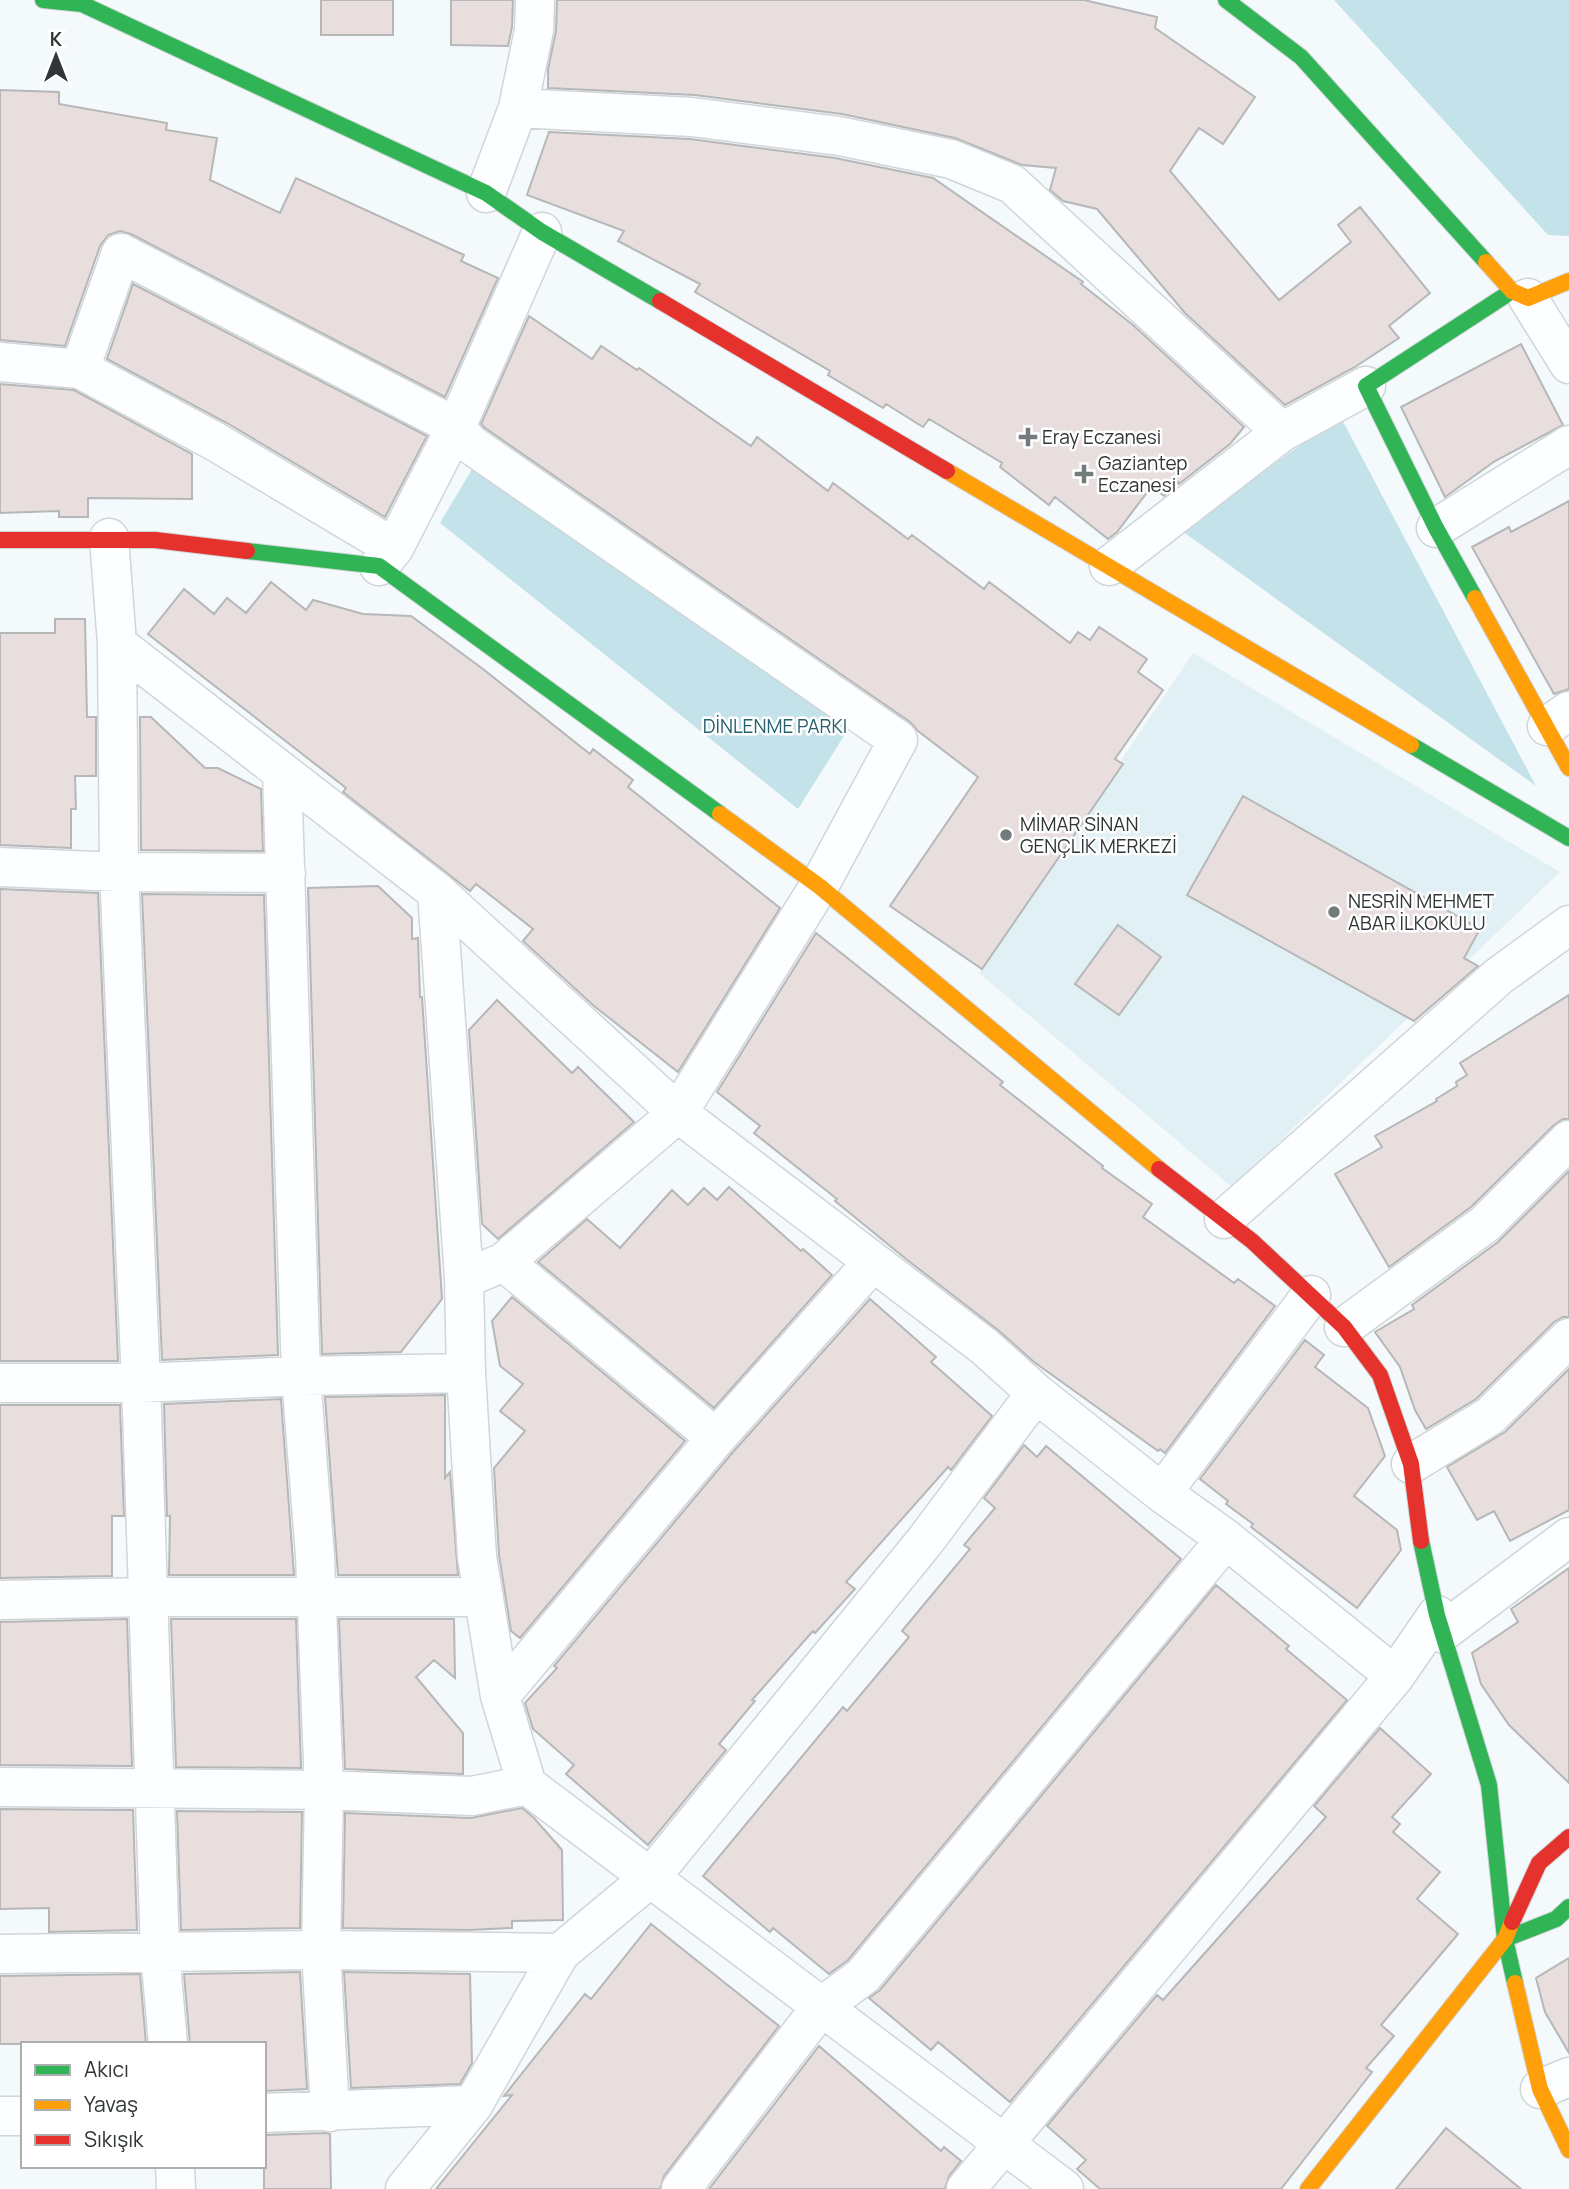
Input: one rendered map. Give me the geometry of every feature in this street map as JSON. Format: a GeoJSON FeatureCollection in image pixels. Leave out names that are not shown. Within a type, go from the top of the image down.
{"type":"FeatureCollection","features":[{"type":"Feature","properties":{"kind":"street"},"geometry":{"type":"LineString","coordinates":[[43,0],[82,4],[486,193],[542,232],[1569,838]]}},
{"type":"Feature","properties":{"kind":"street"},"geometry":{"type":"LineString","coordinates":[[486,193],[518,108],[534,30],[535,0]]}},
{"type":"Feature","properties":{"kind":"street"},"geometry":{"type":"LineString","coordinates":[[1226,0],[1301,57],[1520,294],[1569,364]]}},
{"type":"Feature","properties":{"kind":"street"},"geometry":{"type":"LineString","coordinates":[[518,108],[692,117],[839,136],[951,159],[1012,184],[1282,432]]}},
{"type":"Feature","properties":{"kind":"street"},"geometry":{"type":"LineString","coordinates":[[386,557],[456,427],[542,232]]}},
{"type":"Feature","properties":{"kind":"street"},"geometry":{"type":"LineString","coordinates":[[80,369],[121,253],[456,427],[470,444],[898,740],[819,886],[678,1113],[504,1262],[464,1279]]}},
{"type":"Feature","properties":{"kind":"street"},"geometry":{"type":"LineString","coordinates":[[1109,566],[1282,432],[1366,386],[1520,294],[1569,281]]}},
{"type":"Feature","properties":{"kind":"street"},"geometry":{"type":"LineString","coordinates":[[0,362],[80,369],[216,442],[386,557],[819,886],[1131,1147],[1252,1241],[1344,1327],[1380,1375],[1411,1465],[1420,1537],[1439,1624],[1489,1785],[1505,1939],[1555,2083],[1569,2150]]}},
{"type":"Feature","properties":{"kind":"street"},"geometry":{"type":"LineString","coordinates":[[1366,386],[1436,528],[1558,718],[1569,768]]}},
{"type":"Feature","properties":{"kind":"street"},"geometry":{"type":"LineString","coordinates":[[1436,528],[1569,445]]}},
{"type":"Feature","properties":{"kind":"street"},"geometry":{"type":"LineString","coordinates":[[109,538],[117,644],[119,872],[141,1383],[160,1952],[168,2042]]}},
{"type":"Feature","properties":{"kind":"street"},"geometry":{"type":"LineString","coordinates":[[0,540],[155,540],[386,557]]}},
{"type":"Feature","properties":{"kind":"street"},"geometry":{"type":"LineString","coordinates":[[117,644],[437,892],[678,1113],[985,1347],[1036,1393],[1162,1493],[1226,1539],[1395,1676]]}},
{"type":"Feature","properties":{"kind":"street"},"geometry":{"type":"LineString","coordinates":[[282,773],[301,1376],[316,1597],[324,1790],[321,1950],[330,2112]]}},
{"type":"Feature","properties":{"kind":"street"},"geometry":{"type":"LineString","coordinates":[[0,867],[119,872],[286,873]]}},
{"type":"Feature","properties":{"kind":"street"},"geometry":{"type":"LineString","coordinates":[[437,892],[464,1279],[466,1373],[477,1557],[500,1696],[527,1785],[1064,2189]]}},
{"type":"Feature","properties":{"kind":"street"},"geometry":{"type":"LineString","coordinates":[[1224,1219],[1499,976],[1569,925]]}},
{"type":"Feature","properties":{"kind":"street"},"geometry":{"type":"LineString","coordinates":[[1344,1327],[1485,1224],[1569,1140]]}},
{"type":"Feature","properties":{"kind":"street"},"geometry":{"type":"LineString","coordinates":[[504,1262],[716,1438]]}},
{"type":"Feature","properties":{"kind":"street"},"geometry":{"type":"LineString","coordinates":[[500,1696],[716,1438],[873,1262]]}},
{"type":"Feature","properties":{"kind":"street"},"geometry":{"type":"LineString","coordinates":[[1162,1493],[1311,1295]]}},
{"type":"Feature","properties":{"kind":"street"},"geometry":{"type":"LineString","coordinates":[[1411,1465],[1490,1416],[1569,1338]]}},
{"type":"Feature","properties":{"kind":"street"},"geometry":{"type":"LineString","coordinates":[[0,1383],[141,1383],[466,1373]]}},
{"type":"Feature","properties":{"kind":"street"},"geometry":{"type":"LineString","coordinates":[[405,2189],[473,2105],[560,1953],[650,1878],[925,1541],[1036,1393]]}},
{"type":"Feature","properties":{"kind":"street"},"geometry":{"type":"LineString","coordinates":[[966,2189],[1439,1624],[1569,1537]]}},
{"type":"Feature","properties":{"kind":"street"},"geometry":{"type":"LineString","coordinates":[[681,2189],[821,2007],[863,1976],[1226,1539]]}},
{"type":"Feature","properties":{"kind":"street"},"geometry":{"type":"LineString","coordinates":[[0,1600],[484,1597]]}},
{"type":"Feature","properties":{"kind":"street"},"geometry":{"type":"LineString","coordinates":[[0,1787],[324,1790],[472,1796],[527,1785]]}},
{"type":"Feature","properties":{"kind":"street"},"geometry":{"type":"LineString","coordinates":[[1308,2189],[1505,1939],[1539,1863],[1569,1837]]}},
{"type":"Feature","properties":{"kind":"street"},"geometry":{"type":"LineString","coordinates":[[1505,1939],[1556,1919],[1569,1907]]}},
{"type":"Feature","properties":{"kind":"street"},"geometry":{"type":"LineString","coordinates":[[0,1954],[321,1950],[560,1953]]}},
{"type":"Feature","properties":{"kind":"street"},"geometry":{"type":"LineString","coordinates":[[266,2113],[473,2105]]}},
{"type":"Feature","properties":{"kind":"street"},"geometry":{"type":"LineString","coordinates":[[0,2116],[21,2116]]}},
{"type":"Feature","properties":{"kind":"street"},"geometry":{"type":"LineString","coordinates":[[175,2168],[176,2189]]}},
{"type":"Feature","properties":{"kind":"shaded area"},"geometry":{"type":"Polygon","coordinates":[[[1193,653],[1560,872],[1232,1187],[979,973],[1193,653]]]}},
{"type":"Feature","properties":{"kind":"green space"},"geometry":{"type":"Polygon","coordinates":[[[1334,0],[1569,0],[1569,236],[1548,235],[1334,0]]]}},
{"type":"Feature","properties":{"kind":"green space"},"geometry":{"type":"Polygon","coordinates":[[[1340,416],[1536,786],[1182,531],[1340,416]]]}},
{"type":"Feature","properties":{"kind":"green space","name":"DİNLENME PARKI"},"geometry":{"type":"Polygon","coordinates":[[[478,459],[854,720],[798,809],[440,523],[478,459]]]}},
{"type":"Feature","properties":{"kind":"building"},"geometry":{"type":"Polygon","coordinates":[[[321,0],[393,0],[393,35],[321,35],[321,0]]]}},
{"type":"Feature","properties":{"kind":"building"},"geometry":{"type":"Polygon","coordinates":[[[451,0],[513,0],[508,46],[451,45],[451,0]]]}},
{"type":"Feature","properties":{"kind":"building"},"geometry":{"type":"Polygon","coordinates":[[[557,0],[1084,0],[1157,17],[1155,28],[1255,97],[1223,144],[1199,128],[1170,171],[1279,300],[1351,242],[1338,225],[1360,207],[1430,293],[1389,326],[1399,338],[1355,367],[1285,405],[1185,313],[1097,209],[1063,201],[1050,190],[1056,168],[1022,165],[955,138],[842,114],[695,95],[548,88],[548,69],[556,31],[557,0]]]}},
{"type":"Feature","properties":{"kind":"building"},"geometry":{"type":"Polygon","coordinates":[[[0,90],[59,92],[59,104],[167,123],[166,130],[217,138],[210,180],[280,213],[296,178],[464,255],[461,261],[498,278],[445,397],[131,234],[120,231],[108,235],[100,246],[65,346],[0,340],[0,90]]]}},
{"type":"Feature","properties":{"kind":"building"},"geometry":{"type":"Polygon","coordinates":[[[549,132],[690,139],[835,158],[933,178],[1083,282],[1081,284],[1133,325],[1244,427],[1230,444],[1179,484],[1178,482],[1164,496],[1152,486],[1117,532],[1108,539],[1055,497],[1049,505],[1000,467],[1002,463],[929,419],[923,427],[886,404],[883,408],[828,375],[830,371],[695,292],[700,284],[618,241],[624,231],[527,195],[549,132]]]}},
{"type":"Feature","properties":{"kind":"building"},"geometry":{"type":"Polygon","coordinates":[[[133,284],[427,436],[385,517],[227,423],[107,359],[133,284]]]}},
{"type":"Feature","properties":{"kind":"building"},"geometry":{"type":"Polygon","coordinates":[[[529,316],[592,359],[601,346],[637,370],[639,368],[751,446],[757,437],[828,491],[833,483],[908,539],[912,535],[984,589],[989,582],[1070,643],[1078,632],[1090,640],[1099,627],[1147,659],[1138,672],[1163,690],[1115,759],[1123,764],[982,969],[890,906],[978,777],[910,722],[481,424],[529,316]]]}},
{"type":"Feature","properties":{"kind":"building"},"geometry":{"type":"Polygon","coordinates":[[[1521,344],[1563,425],[1495,461],[1445,497],[1401,407],[1521,344]]]}},
{"type":"Feature","properties":{"kind":"building"},"geometry":{"type":"Polygon","coordinates":[[[0,384],[74,390],[192,454],[192,499],[88,498],[88,517],[59,517],[59,511],[0,513],[0,384]]]}},
{"type":"Feature","properties":{"kind":"building"},"geometry":{"type":"Polygon","coordinates":[[[1569,501],[1569,689],[1554,694],[1472,547],[1509,527],[1511,532],[1569,501]]]}},
{"type":"Feature","properties":{"kind":"building"},"geometry":{"type":"Polygon","coordinates":[[[271,582],[306,610],[313,600],[363,614],[411,616],[590,754],[593,749],[633,780],[628,787],[780,908],[678,1072],[594,1006],[523,941],[533,929],[476,884],[470,891],[343,792],[346,788],[148,634],[184,589],[214,614],[227,598],[246,613],[271,582]]]}},
{"type":"Feature","properties":{"kind":"building"},"geometry":{"type":"Polygon","coordinates":[[[55,619],[85,619],[87,717],[96,717],[96,776],[75,776],[76,809],[71,809],[71,848],[0,845],[0,633],[55,633],[55,619]]]}},
{"type":"Feature","properties":{"kind":"building"},"geometry":{"type":"Polygon","coordinates":[[[140,717],[151,717],[205,768],[218,768],[261,789],[263,851],[141,850],[140,717]]]}},
{"type":"Feature","properties":{"kind":"building","name":"NESRİN MEHMET ABAR İLKOKULU"},"geometry":{"type":"Polygon","coordinates":[[[1243,796],[1480,929],[1464,958],[1478,966],[1414,1021],[1187,895],[1243,796]]]}},
{"type":"Feature","properties":{"kind":"building"},"geometry":{"type":"Polygon","coordinates":[[[378,886],[412,918],[412,939],[418,938],[442,1299],[401,1352],[322,1354],[308,888],[378,886]]]}},
{"type":"Feature","properties":{"kind":"building"},"geometry":{"type":"Polygon","coordinates":[[[0,889],[98,893],[118,1361],[0,1361],[0,889]]]}},
{"type":"Feature","properties":{"kind":"building"},"geometry":{"type":"Polygon","coordinates":[[[142,894],[264,895],[278,1355],[162,1360],[142,894]]]}},
{"type":"Feature","properties":{"kind":"building"},"geometry":{"type":"Polygon","coordinates":[[[1118,925],[1161,957],[1119,1015],[1075,984],[1118,925]]]}},
{"type":"Feature","properties":{"kind":"building"},"geometry":{"type":"Polygon","coordinates":[[[816,933],[1003,1082],[1000,1085],[1103,1166],[1102,1168],[1152,1204],[1143,1217],[1234,1283],[1238,1279],[1275,1306],[1165,1453],[1160,1449],[1158,1451],[1034,1362],[998,1330],[906,1259],[835,1201],[837,1199],[754,1133],[760,1126],[717,1092],[816,933]]]}},
{"type":"Feature","properties":{"kind":"building"},"geometry":{"type":"Polygon","coordinates":[[[1569,995],[1569,1119],[1563,1119],[1554,1125],[1471,1207],[1389,1267],[1335,1174],[1382,1147],[1375,1136],[1437,1101],[1436,1099],[1457,1086],[1456,1082],[1467,1075],[1460,1063],[1569,995]]]}},
{"type":"Feature","properties":{"kind":"building"},"geometry":{"type":"Polygon","coordinates":[[[497,1000],[572,1073],[578,1067],[634,1122],[498,1239],[482,1224],[469,1030],[497,1000]]]}},
{"type":"Feature","properties":{"kind":"building"},"geometry":{"type":"Polygon","coordinates":[[[1569,1171],[1569,1317],[1554,1322],[1476,1399],[1426,1429],[1415,1410],[1400,1367],[1375,1332],[1414,1309],[1412,1305],[1498,1242],[1569,1171]]]}},
{"type":"Feature","properties":{"kind":"building"},"geometry":{"type":"Polygon","coordinates":[[[729,1187],[832,1275],[714,1408],[538,1262],[587,1219],[620,1248],[672,1190],[688,1205],[704,1188],[717,1200],[729,1187]]]}},
{"type":"Feature","properties":{"kind":"building"},"geometry":{"type":"Polygon","coordinates":[[[512,1297],[685,1441],[520,1638],[511,1631],[499,1555],[494,1468],[525,1431],[500,1411],[523,1384],[500,1366],[492,1321],[512,1297]]]}},
{"type":"Feature","properties":{"kind":"building"},"geometry":{"type":"Polygon","coordinates":[[[870,1299],[936,1357],[931,1362],[992,1416],[951,1470],[948,1467],[846,1582],[855,1589],[815,1633],[813,1631],[752,1700],[755,1701],[719,1744],[726,1750],[648,1845],[566,1774],[574,1765],[533,1729],[525,1703],[557,1668],[554,1666],[733,1452],[870,1299]]]}},
{"type":"Feature","properties":{"kind":"building"},"geometry":{"type":"Polygon","coordinates":[[[1305,1340],[1324,1355],[1315,1367],[1368,1408],[1385,1456],[1354,1496],[1397,1530],[1401,1550],[1357,1608],[1251,1527],[1253,1524],[1226,1504],[1228,1501],[1200,1479],[1305,1340]]]}},
{"type":"Feature","properties":{"kind":"building"},"geometry":{"type":"Polygon","coordinates":[[[1569,1369],[1569,1510],[1510,1541],[1494,1511],[1477,1520],[1447,1467],[1505,1432],[1569,1369]]]}},
{"type":"Feature","properties":{"kind":"building"},"geometry":{"type":"Polygon","coordinates":[[[445,1395],[445,1478],[450,1472],[458,1575],[338,1575],[325,1397],[445,1395]]]}},
{"type":"Feature","properties":{"kind":"building"},"geometry":{"type":"Polygon","coordinates":[[[281,1399],[294,1575],[169,1575],[170,1516],[167,1516],[164,1404],[281,1399]]]}},
{"type":"Feature","properties":{"kind":"building"},"geometry":{"type":"Polygon","coordinates":[[[0,1405],[120,1405],[124,1516],[112,1516],[112,1576],[0,1578],[0,1405]]]}},
{"type":"Feature","properties":{"kind":"building"},"geometry":{"type":"Polygon","coordinates":[[[1024,1445],[1037,1457],[1046,1446],[1181,1559],[848,1960],[829,1974],[773,1928],[770,1932],[703,1876],[843,1707],[847,1711],[909,1637],[902,1631],[970,1549],[964,1545],[995,1508],[984,1498],[1024,1445]]]}},
{"type":"Feature","properties":{"kind":"building"},"geometry":{"type":"Polygon","coordinates":[[[1569,1568],[1569,1783],[1509,1725],[1481,1684],[1472,1653],[1518,1622],[1511,1609],[1569,1568]]]}},
{"type":"Feature","properties":{"kind":"building"},"geometry":{"type":"Polygon","coordinates":[[[1216,1585],[1289,1646],[1286,1649],[1347,1700],[1010,2102],[938,2042],[931,2050],[869,1998],[880,1990],[1216,1585]]]}},
{"type":"Feature","properties":{"kind":"building"},"geometry":{"type":"Polygon","coordinates":[[[127,1619],[132,1766],[0,1765],[0,1622],[127,1619]]]}},
{"type":"Feature","properties":{"kind":"building"},"geometry":{"type":"Polygon","coordinates":[[[171,1619],[296,1619],[301,1768],[176,1767],[171,1619]]]}},
{"type":"Feature","properties":{"kind":"building"},"geometry":{"type":"Polygon","coordinates":[[[339,1619],[454,1619],[455,1678],[434,1660],[416,1677],[463,1733],[463,1774],[345,1769],[339,1619]]]}},
{"type":"Feature","properties":{"kind":"building"},"geometry":{"type":"Polygon","coordinates":[[[1380,1728],[1431,1774],[1392,1817],[1400,1824],[1393,1832],[1440,1872],[1417,1899],[1458,1934],[1381,2025],[1394,2036],[1366,2068],[1372,2072],[1281,2189],[1100,2189],[1077,2169],[1086,2160],[1047,2126],[1157,1995],[1163,2000],[1326,1817],[1314,1806],[1380,1728]]]}},
{"type":"Feature","properties":{"kind":"building"},"geometry":{"type":"Polygon","coordinates":[[[522,1808],[562,1850],[563,1920],[512,1921],[512,1928],[469,1930],[343,1928],[345,1813],[471,1818],[522,1808]]]}},
{"type":"Feature","properties":{"kind":"building"},"geometry":{"type":"Polygon","coordinates":[[[0,1809],[133,1810],[137,1930],[49,1932],[49,1908],[0,1909],[0,1809]]]}},
{"type":"Feature","properties":{"kind":"building"},"geometry":{"type":"Polygon","coordinates":[[[177,1811],[302,1812],[300,1928],[181,1930],[177,1811]]]}},
{"type":"Feature","properties":{"kind":"building"},"geometry":{"type":"Polygon","coordinates":[[[651,1924],[779,2026],[664,2176],[660,2189],[436,2189],[512,2095],[504,2096],[585,1994],[591,1999],[651,1924]]]}},
{"type":"Feature","properties":{"kind":"building"},"geometry":{"type":"Polygon","coordinates":[[[1569,1958],[1569,2053],[1545,2012],[1536,1978],[1569,1958]]]}},
{"type":"Feature","properties":{"kind":"building"},"geometry":{"type":"Polygon","coordinates":[[[300,1972],[307,2089],[266,2091],[266,2042],[190,2042],[184,1974],[300,1972]]]}},
{"type":"Feature","properties":{"kind":"building"},"geometry":{"type":"Polygon","coordinates":[[[344,1972],[470,1974],[472,2063],[460,2084],[351,2088],[344,1972]]]}},
{"type":"Feature","properties":{"kind":"building"},"geometry":{"type":"Polygon","coordinates":[[[140,1974],[146,2042],[0,2044],[0,1976],[140,1974]]]}},
{"type":"Feature","properties":{"kind":"building"},"geometry":{"type":"Polygon","coordinates":[[[819,2046],[941,2151],[944,2147],[961,2161],[949,2176],[945,2189],[709,2189],[819,2046]]]}},
{"type":"Feature","properties":{"kind":"building"},"geometry":{"type":"Polygon","coordinates":[[[1446,2128],[1521,2189],[1396,2189],[1446,2128]]]}},
{"type":"Feature","properties":{"kind":"building"},"geometry":{"type":"Polygon","coordinates":[[[330,2134],[331,2189],[264,2189],[266,2135],[330,2134]]]}},
{"type":"Feature","properties":{"kind":"traffic: fast"},"geometry":{"type":"LineString","coordinates":[[43,0],[82,4],[486,193],[542,232],[660,301]]}},
{"type":"Feature","properties":{"kind":"traffic: fast"},"geometry":{"type":"LineString","coordinates":[[1226,0],[1301,57],[1486,262]]}},
{"type":"Feature","properties":{"kind":"traffic: fast"},"geometry":{"type":"LineString","coordinates":[[1475,598],[1436,528],[1366,386],[1512,291]]}},
{"type":"Feature","properties":{"kind":"traffic: fast"},"geometry":{"type":"LineString","coordinates":[[247,551],[379,566],[720,814]]}},
{"type":"Feature","properties":{"kind":"traffic: fast"},"geometry":{"type":"LineString","coordinates":[[1411,745],[1569,838]]}},
{"type":"Feature","properties":{"kind":"traffic: fast"},"geometry":{"type":"LineString","coordinates":[[1421,1541],[1437,1615],[1489,1785],[1505,1939],[1515,1983]]}},
{"type":"Feature","properties":{"kind":"traffic: fast"},"geometry":{"type":"LineString","coordinates":[[1505,1939],[1556,1919],[1569,1907]]}},
{"type":"Feature","properties":{"kind":"traffic: slow"},"geometry":{"type":"LineString","coordinates":[[1486,262],[1512,291],[1528,298],[1569,281]]}},
{"type":"Feature","properties":{"kind":"traffic: slow"},"geometry":{"type":"LineString","coordinates":[[947,471],[1411,745]]}},
{"type":"Feature","properties":{"kind":"traffic: slow"},"geometry":{"type":"LineString","coordinates":[[1475,598],[1569,768]]}},
{"type":"Feature","properties":{"kind":"traffic: slow"},"geometry":{"type":"LineString","coordinates":[[720,814],[819,886],[1159,1169]]}},
{"type":"Feature","properties":{"kind":"traffic: slow"},"geometry":{"type":"LineString","coordinates":[[1308,2189],[1505,1939],[1512,1922]]}},
{"type":"Feature","properties":{"kind":"traffic: slow"},"geometry":{"type":"LineString","coordinates":[[1515,1983],[1540,2089],[1569,2150]]}},
{"type":"Feature","properties":{"kind":"traffic: jam"},"geometry":{"type":"LineString","coordinates":[[660,301],[947,471]]}},
{"type":"Feature","properties":{"kind":"traffic: jam"},"geometry":{"type":"LineString","coordinates":[[0,540],[155,540],[247,551]]}},
{"type":"Feature","properties":{"kind":"traffic: jam"},"geometry":{"type":"LineString","coordinates":[[1159,1169],[1252,1241],[1344,1327],[1380,1375],[1411,1464],[1421,1541]]}},
{"type":"Feature","properties":{"kind":"traffic: jam"},"geometry":{"type":"LineString","coordinates":[[1512,1922],[1539,1863],[1569,1837]]}},
{"type":"Feature","properties":{"kind":"place","name":"Eray Eczanesi"},"geometry":{"type":"Point","coordinates":[1028,437]}},
{"type":"Feature","properties":{"kind":"place","name":"Gaziantep Eczanesi"},"geometry":{"type":"Point","coordinates":[1084,474]}},
{"type":"Feature","properties":{"kind":"place","name":"MİMAR SİNAN GENÇLİK MERKEZİ"},"geometry":{"type":"Point","coordinates":[1006,835]}},
{"type":"Feature","properties":{"kind":"place","name":"NESRİN MEHMET ABAR İLKOKULU"},"geometry":{"type":"Point","coordinates":[1334,912]}}]}
